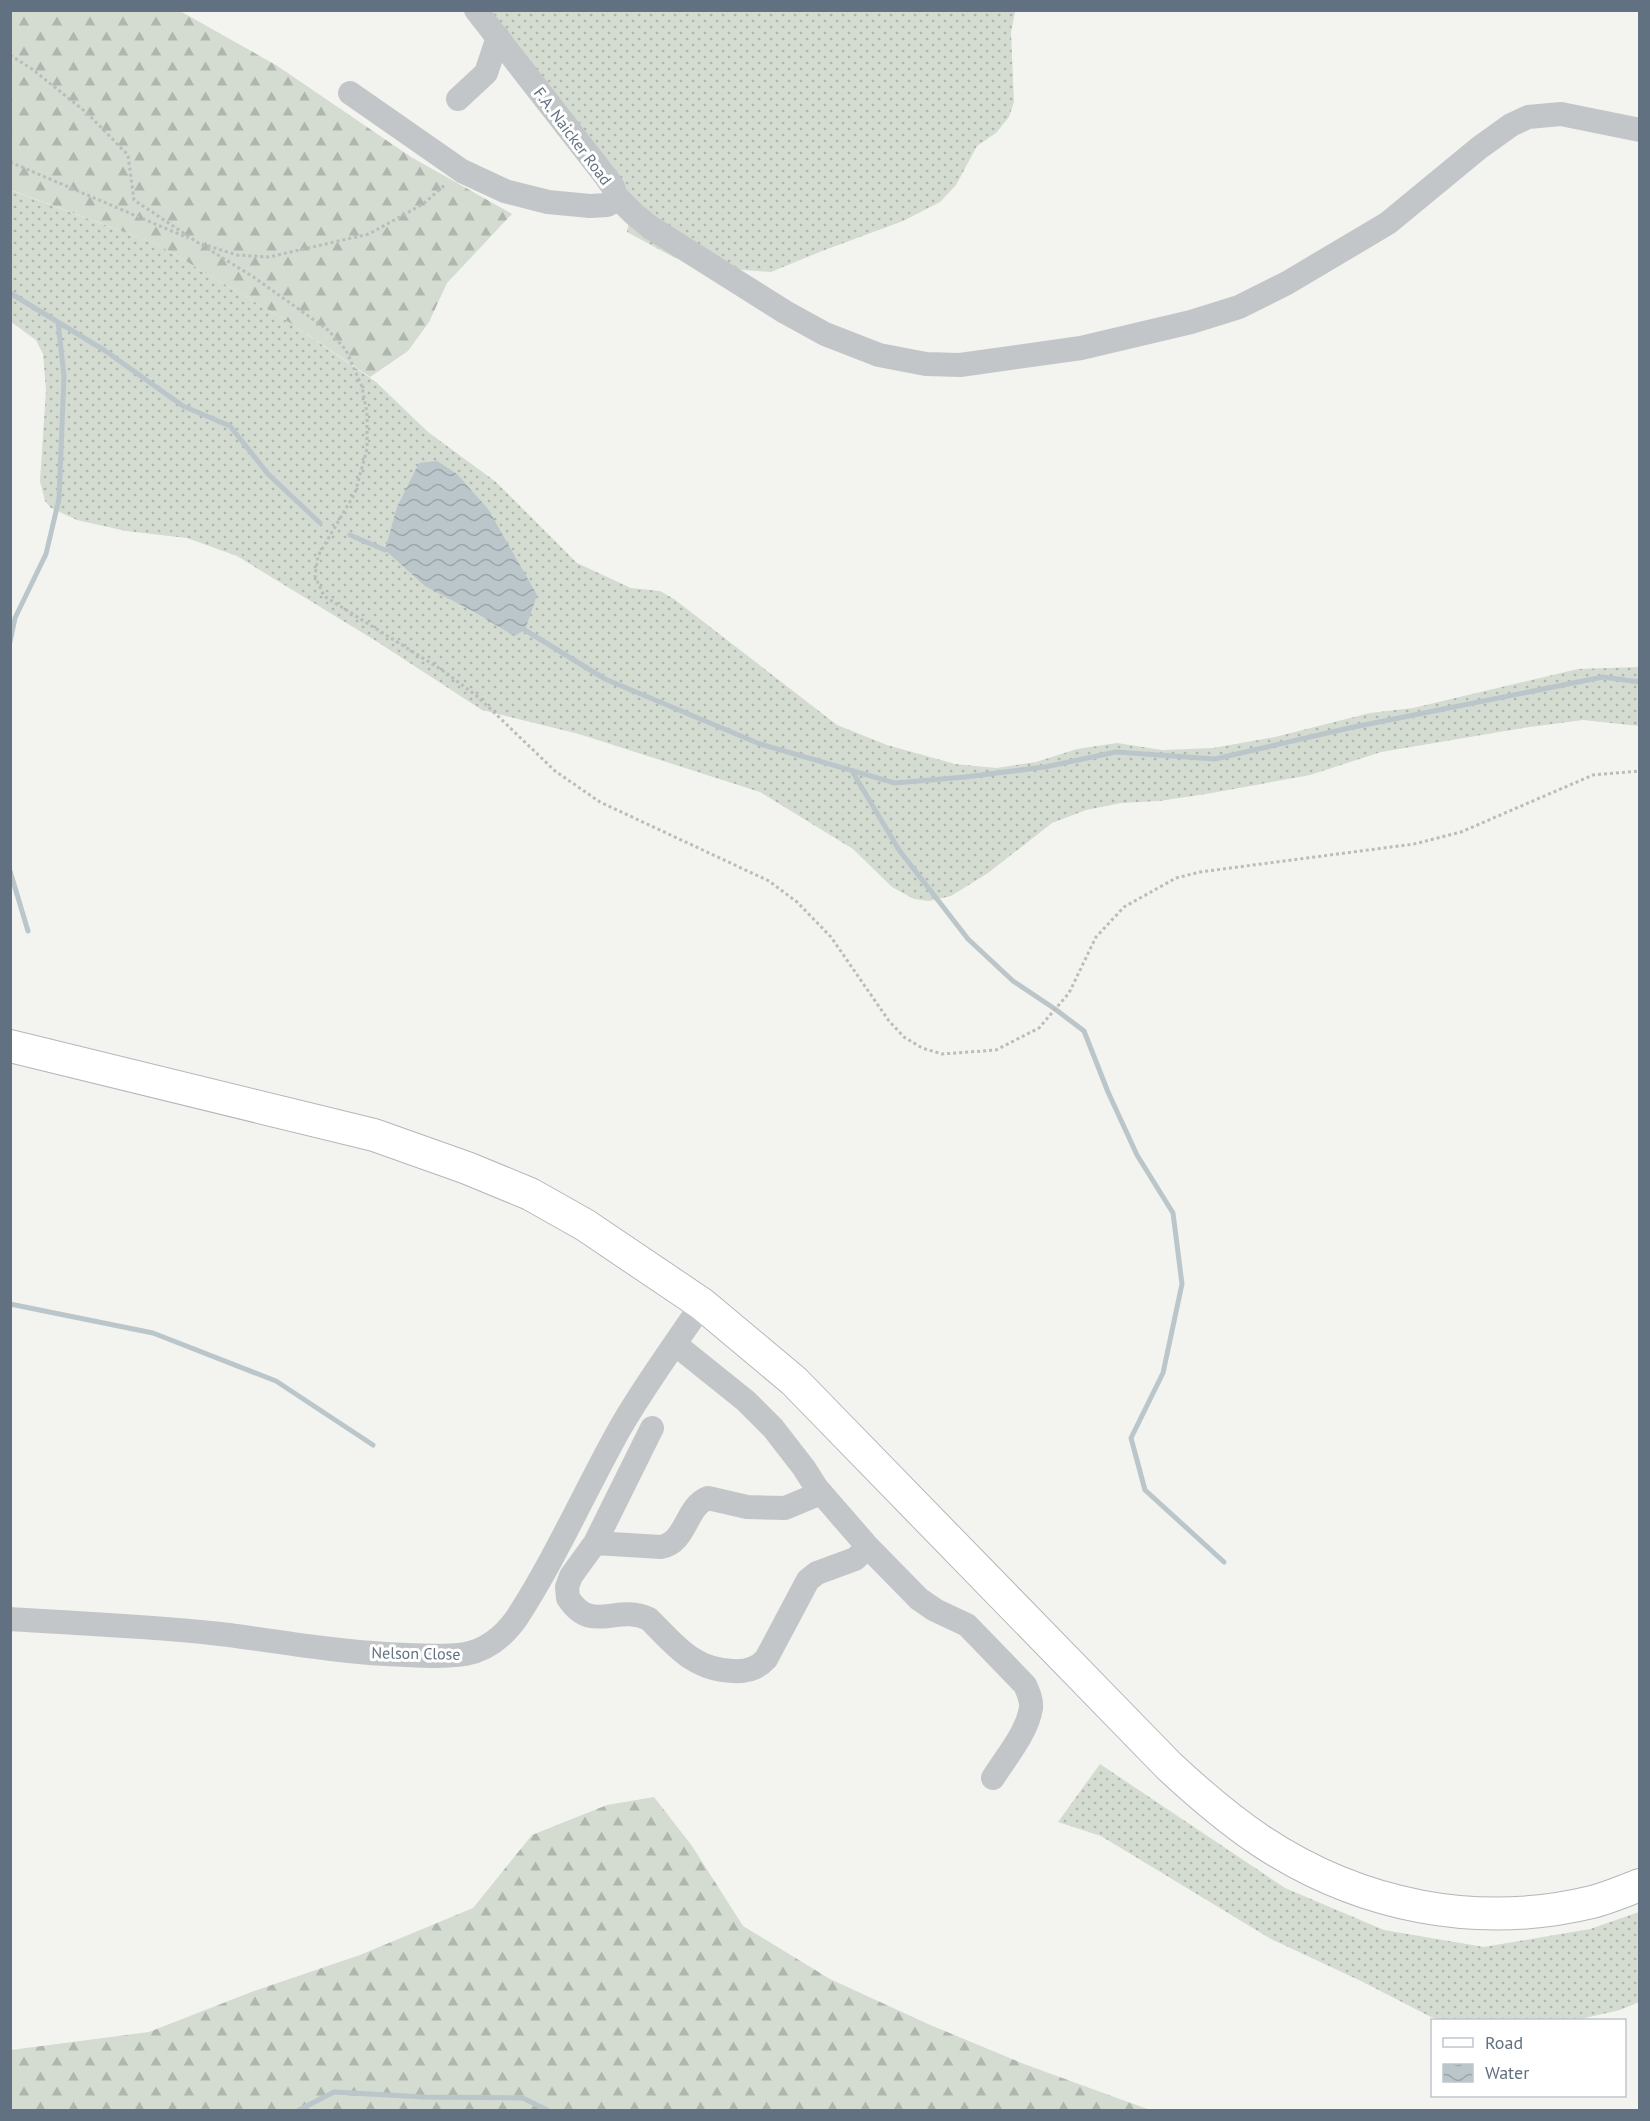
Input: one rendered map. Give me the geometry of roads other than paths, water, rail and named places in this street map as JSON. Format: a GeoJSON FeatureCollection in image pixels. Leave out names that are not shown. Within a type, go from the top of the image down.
{"type":"FeatureCollection","features":[{"type":"Feature","properties":{"kind":"main road"},"geometry":{"type":"LineString","coordinates":[[10,1046],[374,1135],[467,1168],[530,1194],[585,1225],[702,1304],[794,1380],[1169,1766],[1214,1807],[1280,1853],[1344,1885],[1391,1900],[1440,1911],[1496,1914],[1544,1911],[1593,1902],[1640,1886]]}},
{"type":"Feature","properties":{"kind":"street","name":"F.A. Naicker Road"},"geometry":{"type":"LineString","coordinates":[[350,93],[462,171],[505,191],[548,202],[597,207],[613,202],[616,196],[606,177],[476,10]]}},
{"type":"Feature","properties":{"kind":"street"},"geometry":{"type":"LineString","coordinates":[[458,99],[486,73],[498,37]]}},
{"type":"Feature","properties":{"kind":"street"},"geometry":{"type":"LineString","coordinates":[[616,196],[650,227],[785,312],[825,334],[879,355],[926,364],[960,365],[1113,341],[1191,322],[1239,307],[1287,283],[1388,223],[1479,148],[1511,125],[1528,117],[1561,114],[1640,130]]}},
{"type":"Feature","properties":{"kind":"street","name":"Nelson Close"},"geometry":{"type":"LineString","coordinates":[[10,1619],[189,1631],[380,1654],[447,1656],[478,1651],[492,1644],[505,1633],[527,1603],[618,1431],[702,1304]]}},
{"type":"Feature","properties":{"kind":"street"},"geometry":{"type":"LineString","coordinates":[[675,1344],[746,1401],[773,1428],[821,1493],[868,1547],[919,1599],[935,1610],[967,1625],[1024,1685],[1031,1706],[1022,1732],[993,1778]]}},
{"type":"Feature","properties":{"kind":"street"},"geometry":{"type":"LineString","coordinates":[[652,1428],[595,1543],[571,1576],[567,1587],[567,1598],[580,1613],[596,1617],[641,1615],[649,1619],[680,1650],[701,1665],[718,1671],[737,1672],[759,1667],[766,1659],[808,1580],[818,1573],[855,1558],[868,1547]]}},
{"type":"Feature","properties":{"kind":"street"},"geometry":{"type":"LineString","coordinates":[[595,1543],[668,1546],[679,1536],[698,1504],[708,1498],[747,1507],[785,1508],[821,1493]]}},
{"type":"Feature","properties":{"kind":"water"},"geometry":{"type":"Polygon","coordinates":[[[437,461],[457,474],[488,509],[537,595],[525,630],[514,636],[425,586],[385,550],[397,507],[419,463],[437,461]]]}},
{"type":"Feature","properties":{"kind":"waterway"},"geometry":{"type":"LineString","coordinates":[[10,293],[104,350],[183,406],[230,426],[268,474],[320,523]]}},
{"type":"Feature","properties":{"kind":"waterway"},"geometry":{"type":"LineString","coordinates":[[10,642],[15,618],[46,554],[59,499],[64,376],[58,322]]}},
{"type":"Feature","properties":{"kind":"waterway"},"geometry":{"type":"LineString","coordinates":[[350,535],[385,550]]}},
{"type":"Feature","properties":{"kind":"waterway"},"geometry":{"type":"LineString","coordinates":[[525,630],[605,679],[760,744],[895,783],[1045,767],[1116,752],[1215,759],[1349,728],[1603,677],[1640,682]]}},
{"type":"Feature","properties":{"kind":"waterway"},"geometry":{"type":"LineString","coordinates":[[852,771],[899,850],[968,939],[1013,981],[1084,1031],[1108,1092],[1137,1155],[1173,1213],[1182,1284],[1163,1373],[1131,1438],[1145,1490],[1224,1562]]}},
{"type":"Feature","properties":{"kind":"waterway"},"geometry":{"type":"LineString","coordinates":[[10,871],[28,931]]}},
{"type":"Feature","properties":{"kind":"waterway"},"geometry":{"type":"LineString","coordinates":[[10,1304],[153,1333],[276,1381],[373,1445]]}},
{"type":"Feature","properties":{"kind":"waterway"},"geometry":{"type":"LineString","coordinates":[[299,2110],[334,2092],[423,2097],[523,2098],[547,2110]]}}]}
